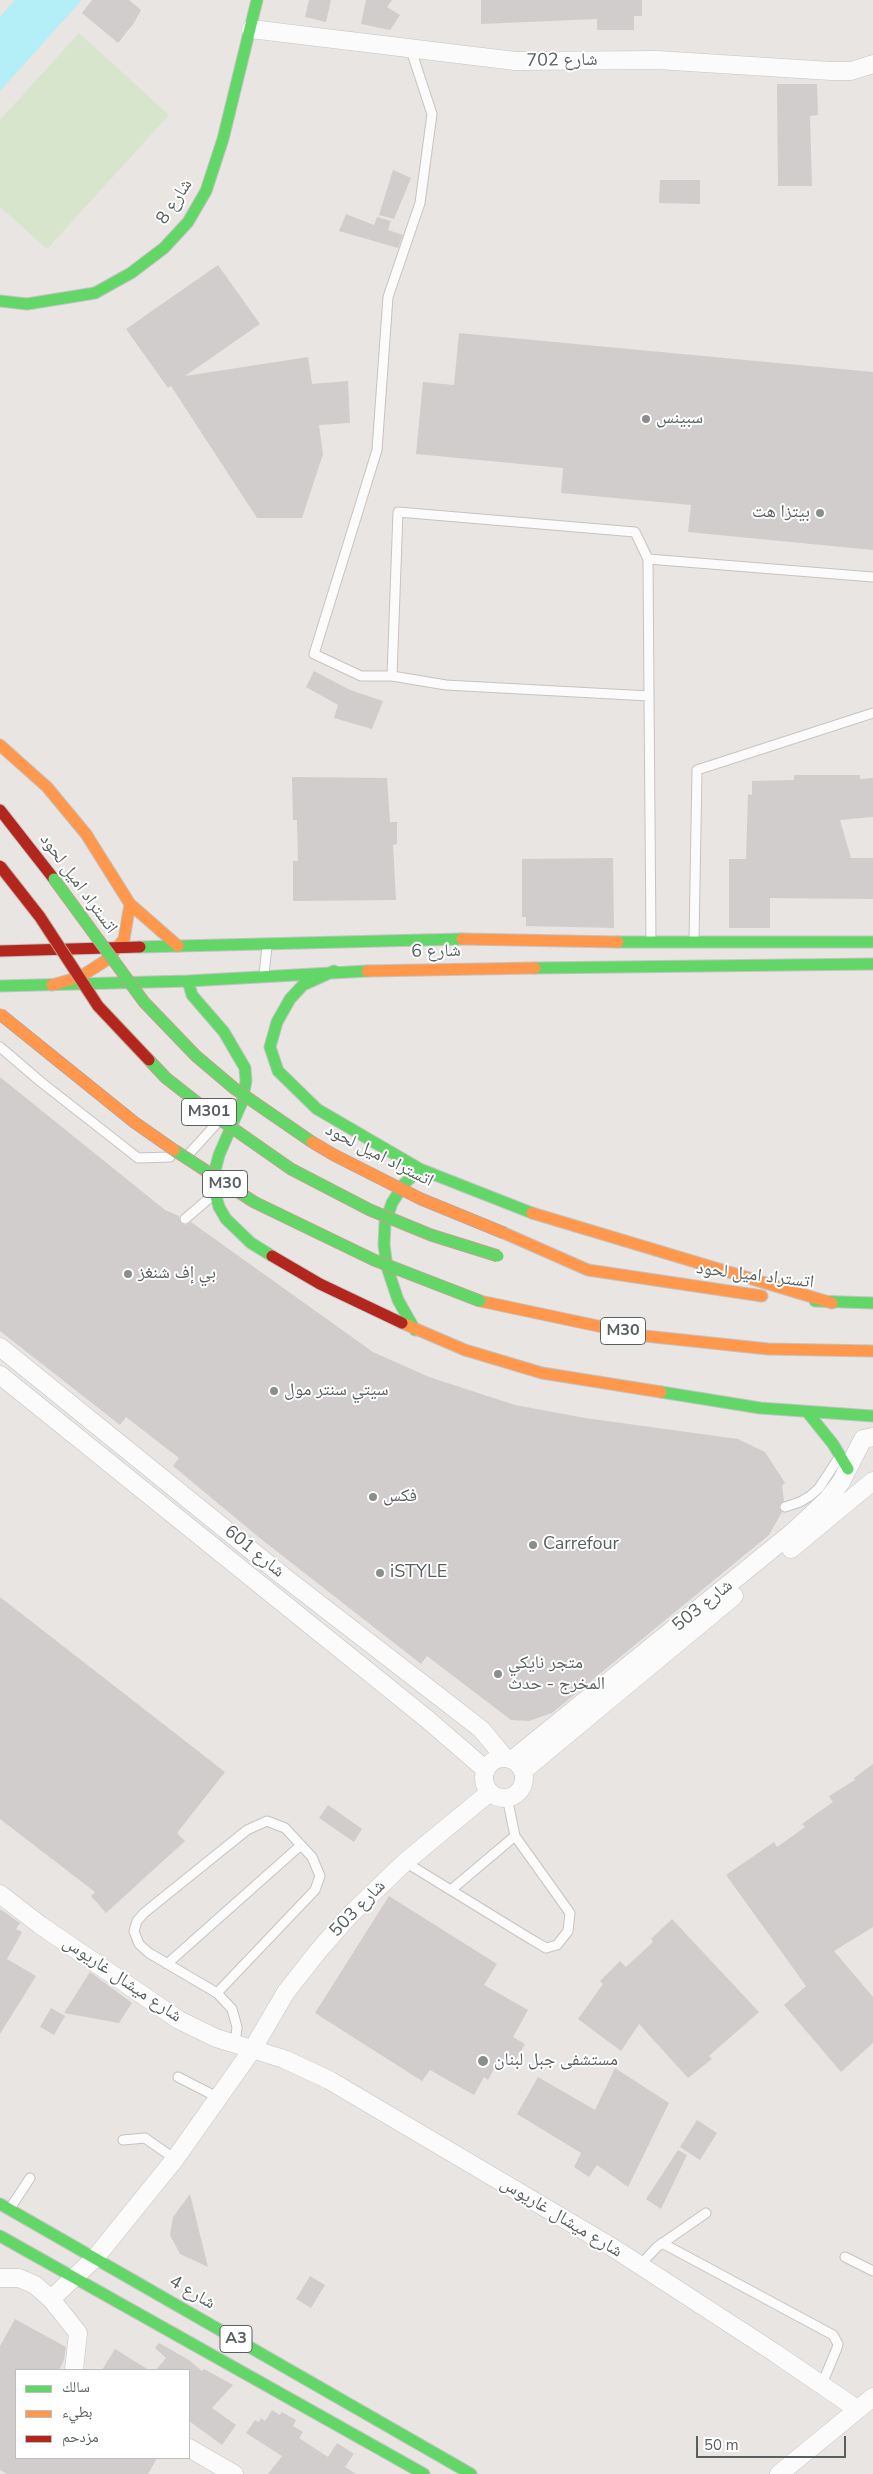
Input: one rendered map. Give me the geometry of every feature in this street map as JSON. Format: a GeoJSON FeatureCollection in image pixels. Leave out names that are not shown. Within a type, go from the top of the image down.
{"type":"FeatureCollection","features":[{"type":"Feature","properties":{"kind":"main road","name":"شارع 8"},"geometry":{"type":"LineString","coordinates":[[0,301],[27,304],[95,293],[132,273],[164,248],[188,222],[206,191],[223,139],[257,0]]}},
{"type":"Feature","properties":{"kind":"main road"},"geometry":{"type":"LineString","coordinates":[[0,745],[47,787],[80,828],[130,904],[178,946]]}},
{"type":"Feature","properties":{"kind":"main road","name":"اتستراد اميل لحود"},"geometry":{"type":"LineString","coordinates":[[0,810],[144,1002],[196,1056],[235,1089],[289,1127],[367,1172],[421,1199],[588,1270],[761,1296],[832,1303],[873,1303]]}},
{"type":"Feature","properties":{"kind":"main road","name":"M301"},"geometry":{"type":"LineString","coordinates":[[0,866],[40,917],[98,1006],[166,1078],[208,1111],[291,1168],[370,1210],[431,1235],[503,1257]]}},
{"type":"Feature","properties":{"kind":"main road"},"geometry":{"type":"LineString","coordinates":[[52,985],[70,981],[88,973],[108,959],[126,931],[130,904]]}},
{"type":"Feature","properties":{"kind":"main road","name":"شارع 6"},"geometry":{"type":"LineString","coordinates":[[0,951],[221,944],[267,945],[427,938],[650,955],[693,954],[873,964]]}},
{"type":"Feature","properties":{"kind":"main road","name":"شارع 6"},"geometry":{"type":"LineString","coordinates":[[0,986],[52,985],[190,976],[264,976],[693,954],[873,942]]}},
{"type":"Feature","properties":{"kind":"main road"},"geometry":{"type":"LineString","coordinates":[[198,956],[221,944]]}},
{"type":"Feature","properties":{"kind":"main road"},"geometry":{"type":"LineString","coordinates":[[334,971],[303,984],[290,999],[259,1064],[246,1081],[242,1102],[214,1169],[212,1182],[219,1207],[226,1219],[251,1243],[320,1284],[415,1330],[466,1350],[542,1373],[604,1384],[808,1413],[873,1416]]}},
{"type":"Feature","properties":{"kind":"main road"},"geometry":{"type":"LineString","coordinates":[[190,976],[192,995],[224,1032],[259,1064],[278,1071],[290,1085],[317,1109],[420,1169],[514,1207],[832,1303]]}},
{"type":"Feature","properties":{"kind":"main road","name":"M30"},"geometry":{"type":"LineString","coordinates":[[0,1014],[134,1122],[217,1179],[254,1202],[374,1260],[480,1301],[645,1336],[768,1349],[873,1352]]}},
{"type":"Feature","properties":{"kind":"main road"},"geometry":{"type":"LineString","coordinates":[[415,1330],[398,1300],[384,1245],[385,1223],[392,1203],[404,1184],[420,1169]]}},
{"type":"Feature","properties":{"kind":"main road"},"geometry":{"type":"LineString","coordinates":[[543,1263],[588,1270]]}},
{"type":"Feature","properties":{"kind":"main road"},"geometry":{"type":"LineString","coordinates":[[808,1413],[844,1462]]}},
{"type":"Feature","properties":{"kind":"main road","name":"شارع 4"},"geometry":{"type":"LineString","coordinates":[[5,2207],[471,2474]]}},
{"type":"Feature","properties":{"kind":"main road","name":"A3"},"geometry":{"type":"LineString","coordinates":[[0,2236],[424,2474]]}},
{"type":"Feature","properties":{"kind":"street","name":"شارع 702"},"geometry":{"type":"LineString","coordinates":[[251,29],[410,46],[515,61],[657,60],[831,71],[851,70],[873,64]]}},
{"type":"Feature","properties":{"kind":"street","name":"شارع 601"},"geometry":{"type":"LineString","coordinates":[[0,1347],[287,1571],[481,1729],[513,1763]]}},
{"type":"Feature","properties":{"kind":"street","name":"شارع 601"},"geometry":{"type":"LineString","coordinates":[[0,1375],[427,1718],[486,1770]]}},
{"type":"Feature","properties":{"kind":"street","name":"شارع 503"},"geometry":{"type":"LineString","coordinates":[[513,1763],[786,1538],[828,1499],[844,1462],[863,1439],[873,1437]]}},
{"type":"Feature","properties":{"kind":"street","name":"شارع 503"},"geometry":{"type":"LineString","coordinates":[[513,1763],[873,1481]]}},
{"type":"Feature","properties":{"kind":"street"},"geometry":{"type":"LineString","coordinates":[[513,1763],[522,1786],[518,1792],[498,1794],[486,1785],[486,1770],[490,1764],[513,1763]]}},
{"type":"Feature","properties":{"kind":"street","name":"شارع 503"},"geometry":{"type":"LineString","coordinates":[[252,2050],[286,1992],[349,1916],[405,1862],[498,1794]]}},
{"type":"Feature","properties":{"kind":"street","name":"شارع ميشال غاريوس"},"geometry":{"type":"LineString","coordinates":[[0,1894],[167,2013],[192,2028],[252,2050],[284,2059],[329,2080],[640,2265],[858,2409]]}},
{"type":"Feature","properties":{"kind":"street"},"geometry":{"type":"LineString","coordinates":[[51,2299],[96,2258],[175,2159],[220,2098],[252,2050]]}},
{"type":"Feature","properties":{"kind":"street"},"geometry":{"type":"LineString","coordinates":[[0,2278],[19,2278],[35,2285],[51,2299],[78,2332],[74,2369]]}},
{"type":"Feature","properties":{"kind":"street"},"geometry":{"type":"LineString","coordinates":[[779,2474],[873,2397]]}},
{"type":"Feature","properties":{"kind":"street"},"geometry":{"type":"LineString","coordinates":[[190,2448],[217,2462],[234,2474]]}},
{"type":"Feature","properties":{"kind":"lane"},"geometry":{"type":"LineString","coordinates":[[410,46],[432,114],[420,203],[388,297],[377,450],[314,654],[361,676],[392,676],[446,685],[649,696]]}},
{"type":"Feature","properties":{"kind":"lane"},"geometry":{"type":"LineString","coordinates":[[392,676],[398,512],[635,532],[648,559],[650,955]]}},
{"type":"Feature","properties":{"kind":"lane"},"geometry":{"type":"LineString","coordinates":[[648,559],[873,578]]}},
{"type":"Feature","properties":{"kind":"lane"},"geometry":{"type":"LineString","coordinates":[[693,954],[698,770],[873,713]]}},
{"type":"Feature","properties":{"kind":"lane"},"geometry":{"type":"LineString","coordinates":[[264,976],[267,945]]}},
{"type":"Feature","properties":{"kind":"lane"},"geometry":{"type":"LineString","coordinates":[[0,1046],[138,1158],[186,1156],[224,1115]]}},
{"type":"Feature","properties":{"kind":"lane"},"geometry":{"type":"LineString","coordinates":[[231,1099],[259,1064]]}},
{"type":"Feature","properties":{"kind":"lane"},"geometry":{"type":"LineString","coordinates":[[185,1219],[215,1193]]}},
{"type":"Feature","properties":{"kind":"lane"},"geometry":{"type":"LineString","coordinates":[[784,1507],[800,1502],[815,1492],[844,1462]]}},
{"type":"Feature","properties":{"kind":"lane"},"geometry":{"type":"LineString","coordinates":[[405,1862],[546,1948],[558,1945],[568,1931],[570,1913],[516,1836],[498,1794]]}},
{"type":"Feature","properties":{"kind":"lane"},"geometry":{"type":"LineString","coordinates":[[217,1993],[315,1890],[320,1876],[312,1856],[285,1828],[267,1821],[247,1830],[144,1913],[134,1926],[135,1937],[149,1953],[217,1993],[232,2009],[237,2027],[235,2044]]}},
{"type":"Feature","properties":{"kind":"lane"},"geometry":{"type":"LineString","coordinates":[[451,1890],[516,1836]]}},
{"type":"Feature","properties":{"kind":"lane"},"geometry":{"type":"LineString","coordinates":[[167,1964],[301,1846]]}},
{"type":"Feature","properties":{"kind":"lane"},"geometry":{"type":"LineString","coordinates":[[178,2078],[220,2098]]}},
{"type":"Feature","properties":{"kind":"lane"},"geometry":{"type":"LineString","coordinates":[[123,2140],[145,2138],[175,2159]]}},
{"type":"Feature","properties":{"kind":"lane"},"geometry":{"type":"LineString","coordinates":[[5,2207],[30,2178]]}},
{"type":"Feature","properties":{"kind":"lane"},"geometry":{"type":"LineString","coordinates":[[640,2265],[662,2243],[706,2213]]}},
{"type":"Feature","properties":{"kind":"lane"},"geometry":{"type":"LineString","coordinates":[[662,2243],[833,2335],[837,2340],[837,2348],[822,2384]]}},
{"type":"Feature","properties":{"kind":"lane"},"geometry":{"type":"LineString","coordinates":[[845,2257],[873,2271]]}},
{"type":"Feature","properties":{"kind":"green space"},"geometry":{"type":"Polygon","coordinates":[[[79,33],[169,115],[47,249],[0,207],[0,120],[79,33]]]}},
{"type":"Feature","properties":{"kind":"water"},"geometry":{"type":"Polygon","coordinates":[[[15,0],[82,0],[0,91],[0,17],[15,0]]]}},
{"type":"Feature","properties":{"kind":"building"},"geometry":{"type":"Polygon","coordinates":[[[92,0],[129,0],[141,10],[134,23],[118,43],[82,13],[92,0]]]}},
{"type":"Feature","properties":{"kind":"building"},"geometry":{"type":"Polygon","coordinates":[[[309,0],[331,0],[326,22],[305,17],[309,0]]]}},
{"type":"Feature","properties":{"kind":"building"},"geometry":{"type":"Polygon","coordinates":[[[366,0],[392,0],[387,7],[400,15],[390,30],[361,24],[366,0]]]}},
{"type":"Feature","properties":{"kind":"building"},"geometry":{"type":"Polygon","coordinates":[[[481,0],[642,0],[642,16],[634,16],[634,30],[597,30],[597,19],[481,24],[481,0]]]}},
{"type":"Feature","properties":{"kind":"building"},"geometry":{"type":"Polygon","coordinates":[[[777,84],[817,84],[818,115],[810,116],[812,186],[778,186],[777,84]]]}},
{"type":"Feature","properties":{"kind":"building"},"geometry":{"type":"Polygon","coordinates":[[[393,170],[411,178],[394,219],[379,215],[393,170]]]}},
{"type":"Feature","properties":{"kind":"building"},"geometry":{"type":"Polygon","coordinates":[[[660,180],[700,180],[700,204],[659,203],[660,180]]]}},
{"type":"Feature","properties":{"kind":"building"},"geometry":{"type":"Polygon","coordinates":[[[346,214],[374,225],[377,217],[391,221],[388,230],[403,235],[398,248],[339,231],[346,214]]]}},
{"type":"Feature","properties":{"kind":"building"},"geometry":{"type":"Polygon","coordinates":[[[218,265],[260,324],[185,376],[308,357],[312,384],[348,381],[350,423],[319,425],[323,454],[302,518],[257,518],[171,386],[168,388],[126,329],[218,265]]]}},
{"type":"Feature","properties":{"kind":"building","name":"سبينس"},"geometry":{"type":"Polygon","coordinates":[[[459,333],[873,372],[873,550],[688,532],[691,505],[561,493],[563,468],[416,454],[423,382],[454,385],[459,333]]]}},
{"type":"Feature","properties":{"kind":"building"},"geometry":{"type":"Polygon","coordinates":[[[314,671],[350,690],[383,701],[372,729],[334,718],[338,705],[306,687],[314,671]]]}},
{"type":"Feature","properties":{"kind":"building"},"geometry":{"type":"Polygon","coordinates":[[[794,775],[860,775],[860,779],[873,778],[873,817],[840,820],[851,858],[873,858],[873,899],[770,898],[770,928],[729,928],[729,859],[746,859],[748,794],[752,795],[752,781],[794,780],[794,775]]]}},
{"type":"Feature","properties":{"kind":"building"},"geometry":{"type":"Polygon","coordinates":[[[292,777],[387,778],[390,822],[397,822],[397,844],[393,845],[396,900],[293,901],[293,861],[298,861],[297,820],[293,820],[292,777]]]}},
{"type":"Feature","properties":{"kind":"building"},"geometry":{"type":"Polygon","coordinates":[[[613,858],[614,928],[526,926],[526,917],[522,917],[522,859],[613,858]]]}},
{"type":"Feature","properties":{"kind":"building","name":"سيتي سنتر مول"},"geometry":{"type":"Polygon","coordinates":[[[0,1077],[165,1210],[179,1216],[181,1223],[186,1225],[191,1222],[373,1352],[429,1377],[515,1405],[585,1418],[738,1439],[765,1452],[785,1483],[782,1486],[784,1501],[779,1506],[782,1512],[769,1535],[552,1713],[529,1721],[511,1720],[427,1656],[421,1664],[261,1539],[173,1466],[179,1458],[126,1417],[120,1425],[0,1331],[0,1077]]]}},
{"type":"Feature","properties":{"kind":"building"},"geometry":{"type":"Polygon","coordinates":[[[0,1597],[225,1772],[177,1833],[185,1841],[106,1913],[91,1896],[95,1892],[0,1819],[0,1597]]]}},
{"type":"Feature","properties":{"kind":"building"},"geometry":{"type":"Polygon","coordinates":[[[873,1764],[873,1927],[834,1951],[873,1997],[873,2043],[841,2072],[784,2005],[806,1986],[726,1875],[774,1842],[777,1847],[805,1827],[802,1824],[833,1802],[829,1796],[855,1780],[854,1778],[873,1764]]]}},
{"type":"Feature","properties":{"kind":"building"},"geometry":{"type":"Polygon","coordinates":[[[328,1805],[362,1829],[354,1842],[319,1818],[328,1805]]]}},
{"type":"Feature","properties":{"kind":"building"},"geometry":{"type":"Polygon","coordinates":[[[389,1896],[497,1964],[484,1985],[528,2010],[513,2037],[525,2044],[512,2067],[499,2060],[488,2080],[484,2077],[474,2095],[430,2070],[422,2081],[315,2013],[389,1896]]]}},
{"type":"Feature","properties":{"kind":"building"},"geometry":{"type":"Polygon","coordinates":[[[0,1909],[20,1923],[16,1929],[22,1932],[7,1959],[36,1976],[0,2034],[0,1909]]]}},
{"type":"Feature","properties":{"kind":"building"},"geometry":{"type":"Polygon","coordinates":[[[672,1919],[759,2012],[709,2056],[712,2059],[688,2078],[639,2024],[621,2051],[578,2019],[603,1984],[600,1981],[620,1961],[626,1967],[653,1942],[651,1939],[672,1919]]]}},
{"type":"Feature","properties":{"kind":"building"},"geometry":{"type":"Polygon","coordinates":[[[90,1972],[132,2003],[119,2023],[64,2013],[90,1972]]]}},
{"type":"Feature","properties":{"kind":"building"},"geometry":{"type":"Polygon","coordinates":[[[51,2008],[65,2016],[54,2035],[40,2027],[51,2008]]]}},
{"type":"Feature","properties":{"kind":"building"},"geometry":{"type":"Polygon","coordinates":[[[615,2068],[669,2103],[628,2187],[597,2165],[589,2177],[574,2167],[581,2153],[517,2114],[538,2077],[595,2110],[615,2068]]]}},
{"type":"Feature","properties":{"kind":"building"},"geometry":{"type":"Polygon","coordinates":[[[697,2120],[717,2133],[700,2160],[680,2147],[697,2120]]]}},
{"type":"Feature","properties":{"kind":"building"},"geometry":{"type":"Polygon","coordinates":[[[678,2150],[687,2155],[661,2209],[646,2199],[678,2150]]]}},
{"type":"Feature","properties":{"kind":"building"},"geometry":{"type":"Polygon","coordinates":[[[190,2194],[208,2267],[180,2254],[170,2235],[173,2217],[190,2194]]]}},
{"type":"Feature","properties":{"kind":"building"},"geometry":{"type":"Polygon","coordinates":[[[310,2276],[325,2285],[311,2308],[296,2299],[310,2276]]]}},
{"type":"Feature","properties":{"kind":"building"},"geometry":{"type":"Polygon","coordinates":[[[15,2319],[66,2347],[64,2360],[60,2369],[15,2369],[15,2459],[156,2459],[148,2474],[7,2474],[0,2470],[0,2346],[15,2319]]]}},
{"type":"Feature","properties":{"kind":"building"},"geometry":{"type":"Polygon","coordinates":[[[159,2343],[189,2360],[202,2371],[204,2369],[233,2385],[212,2408],[236,2425],[222,2445],[190,2422],[190,2369],[157,2369],[166,2358],[155,2348],[159,2343]]]}},
{"type":"Feature","properties":{"kind":"building"},"geometry":{"type":"Polygon","coordinates":[[[115,2349],[147,2369],[103,2369],[115,2349]]]}},
{"type":"Feature","properties":{"kind":"building"},"geometry":{"type":"Polygon","coordinates":[[[272,2410],[280,2415],[282,2412],[296,2420],[293,2426],[303,2432],[299,2438],[328,2457],[337,2443],[354,2454],[345,2467],[356,2474],[268,2474],[282,2456],[246,2433],[255,2420],[259,2422],[261,2418],[265,2421],[272,2410]]]}},
{"type":"Feature","properties":{"kind":"traffic: fast"},"geometry":{"type":"LineString","coordinates":[[0,301],[27,304],[95,293],[131,273],[164,248],[188,222],[206,191],[223,139],[257,0]]}},
{"type":"Feature","properties":{"kind":"traffic: fast"},"geometry":{"type":"LineString","coordinates":[[54,879],[144,1002],[196,1056],[235,1089],[312,1142]]}},
{"type":"Feature","properties":{"kind":"traffic: fast"},"geometry":{"type":"LineString","coordinates":[[140,947],[462,939]]}},
{"type":"Feature","properties":{"kind":"traffic: fast"},"geometry":{"type":"LineString","coordinates":[[618,942],[873,942]]}},
{"type":"Feature","properties":{"kind":"traffic: fast"},"geometry":{"type":"LineString","coordinates":[[535,968],[873,964]]}},
{"type":"Feature","properties":{"kind":"traffic: fast"},"geometry":{"type":"LineString","coordinates":[[334,971],[303,985],[290,999],[277,1022],[270,1047],[278,1071],[317,1109],[420,1169],[532,1213]]}},
{"type":"Feature","properties":{"kind":"traffic: fast"},"geometry":{"type":"LineString","coordinates":[[0,986],[188,981],[367,971]]}},
{"type":"Feature","properties":{"kind":"traffic: fast"},"geometry":{"type":"LineString","coordinates":[[188,981],[192,995],[224,1032],[245,1068],[246,1081],[242,1102],[219,1155],[212,1182],[219,1207],[226,1219],[251,1243],[272,1256]]}},
{"type":"Feature","properties":{"kind":"traffic: fast"},"geometry":{"type":"LineString","coordinates":[[149,1060],[166,1078],[208,1111],[291,1169],[370,1210],[431,1235],[498,1256]]}},
{"type":"Feature","properties":{"kind":"traffic: fast"},"geometry":{"type":"LineString","coordinates":[[174,1150],[254,1202],[374,1260],[480,1301]]}},
{"type":"Feature","properties":{"kind":"traffic: fast"},"geometry":{"type":"LineString","coordinates":[[415,1330],[398,1300],[387,1267],[384,1245],[385,1223],[392,1203],[404,1184],[417,1172]]}},
{"type":"Feature","properties":{"kind":"traffic: fast"},"geometry":{"type":"LineString","coordinates":[[815,1301],[873,1303]]}},
{"type":"Feature","properties":{"kind":"traffic: fast"},"geometry":{"type":"LineString","coordinates":[[661,1392],[760,1408],[873,1416]]}},
{"type":"Feature","properties":{"kind":"traffic: fast"},"geometry":{"type":"LineString","coordinates":[[808,1413],[833,1444],[848,1469]]}},
{"type":"Feature","properties":{"kind":"traffic: fast"},"geometry":{"type":"LineString","coordinates":[[0,2204],[471,2474]]}},
{"type":"Feature","properties":{"kind":"traffic: fast"},"geometry":{"type":"LineString","coordinates":[[0,2236],[424,2474]]}},
{"type":"Feature","properties":{"kind":"traffic: slow"},"geometry":{"type":"LineString","coordinates":[[0,745],[47,787],[86,834],[130,904],[178,946]]}},
{"type":"Feature","properties":{"kind":"traffic: slow"},"geometry":{"type":"LineString","coordinates":[[52,985],[80,977],[108,959],[124,939],[130,904]]}},
{"type":"Feature","properties":{"kind":"traffic: slow"},"geometry":{"type":"LineString","coordinates":[[462,939],[618,942]]}},
{"type":"Feature","properties":{"kind":"traffic: slow"},"geometry":{"type":"LineString","coordinates":[[367,971],[535,968]]}},
{"type":"Feature","properties":{"kind":"traffic: slow"},"geometry":{"type":"LineString","coordinates":[[0,1014],[134,1122],[174,1150]]}},
{"type":"Feature","properties":{"kind":"traffic: slow"},"geometry":{"type":"LineString","coordinates":[[312,1142],[421,1199],[504,1233]]}},
{"type":"Feature","properties":{"kind":"traffic: slow"},"geometry":{"type":"LineString","coordinates":[[532,1213],[832,1303]]}},
{"type":"Feature","properties":{"kind":"traffic: slow"},"geometry":{"type":"LineString","coordinates":[[504,1233],[588,1270],[762,1296]]}},
{"type":"Feature","properties":{"kind":"traffic: slow"},"geometry":{"type":"LineString","coordinates":[[480,1301],[645,1336],[768,1349],[873,1351]]}},
{"type":"Feature","properties":{"kind":"traffic: slow"},"geometry":{"type":"LineString","coordinates":[[402,1323],[465,1350],[542,1373],[661,1392]]}},
{"type":"Feature","properties":{"kind":"traffic: jam"},"geometry":{"type":"LineString","coordinates":[[0,810],[54,879]]}},
{"type":"Feature","properties":{"kind":"traffic: jam"},"geometry":{"type":"LineString","coordinates":[[0,866],[40,917],[98,1006],[149,1060]]}},
{"type":"Feature","properties":{"kind":"traffic: jam"},"geometry":{"type":"LineString","coordinates":[[0,951],[140,947]]}},
{"type":"Feature","properties":{"kind":"traffic: jam"},"geometry":{"type":"LineString","coordinates":[[272,1256],[320,1284],[402,1323]]}},
{"type":"Feature","properties":{"kind":"place","name":"سبينس"},"geometry":{"type":"Point","coordinates":[646,419]}},
{"type":"Feature","properties":{"kind":"place","name":"بيتزا هت"},"geometry":{"type":"Point","coordinates":[820,513]}},
{"type":"Feature","properties":{"kind":"place","name":"بي إف شنغز"},"geometry":{"type":"Point","coordinates":[128,1274]}},
{"type":"Feature","properties":{"kind":"place","name":"سيتي سنتر مول"},"geometry":{"type":"Point","coordinates":[274,1391]}},
{"type":"Feature","properties":{"kind":"place","name":"فكس"},"geometry":{"type":"Point","coordinates":[373,1497]}},
{"type":"Feature","properties":{"kind":"place","name":"Carrefour"},"geometry":{"type":"Point","coordinates":[533,1545]}},
{"type":"Feature","properties":{"kind":"place","name":"iSTYLE"},"geometry":{"type":"Point","coordinates":[380,1573]}},
{"type":"Feature","properties":{"kind":"place","name":"متجر نايكي المخرج - حدث"},"geometry":{"type":"Point","coordinates":[498,1674]}},
{"type":"Feature","properties":{"kind":"place","name":"مستشفى جبل لبنان"},"geometry":{"type":"Point","coordinates":[483,2061]}}]}
